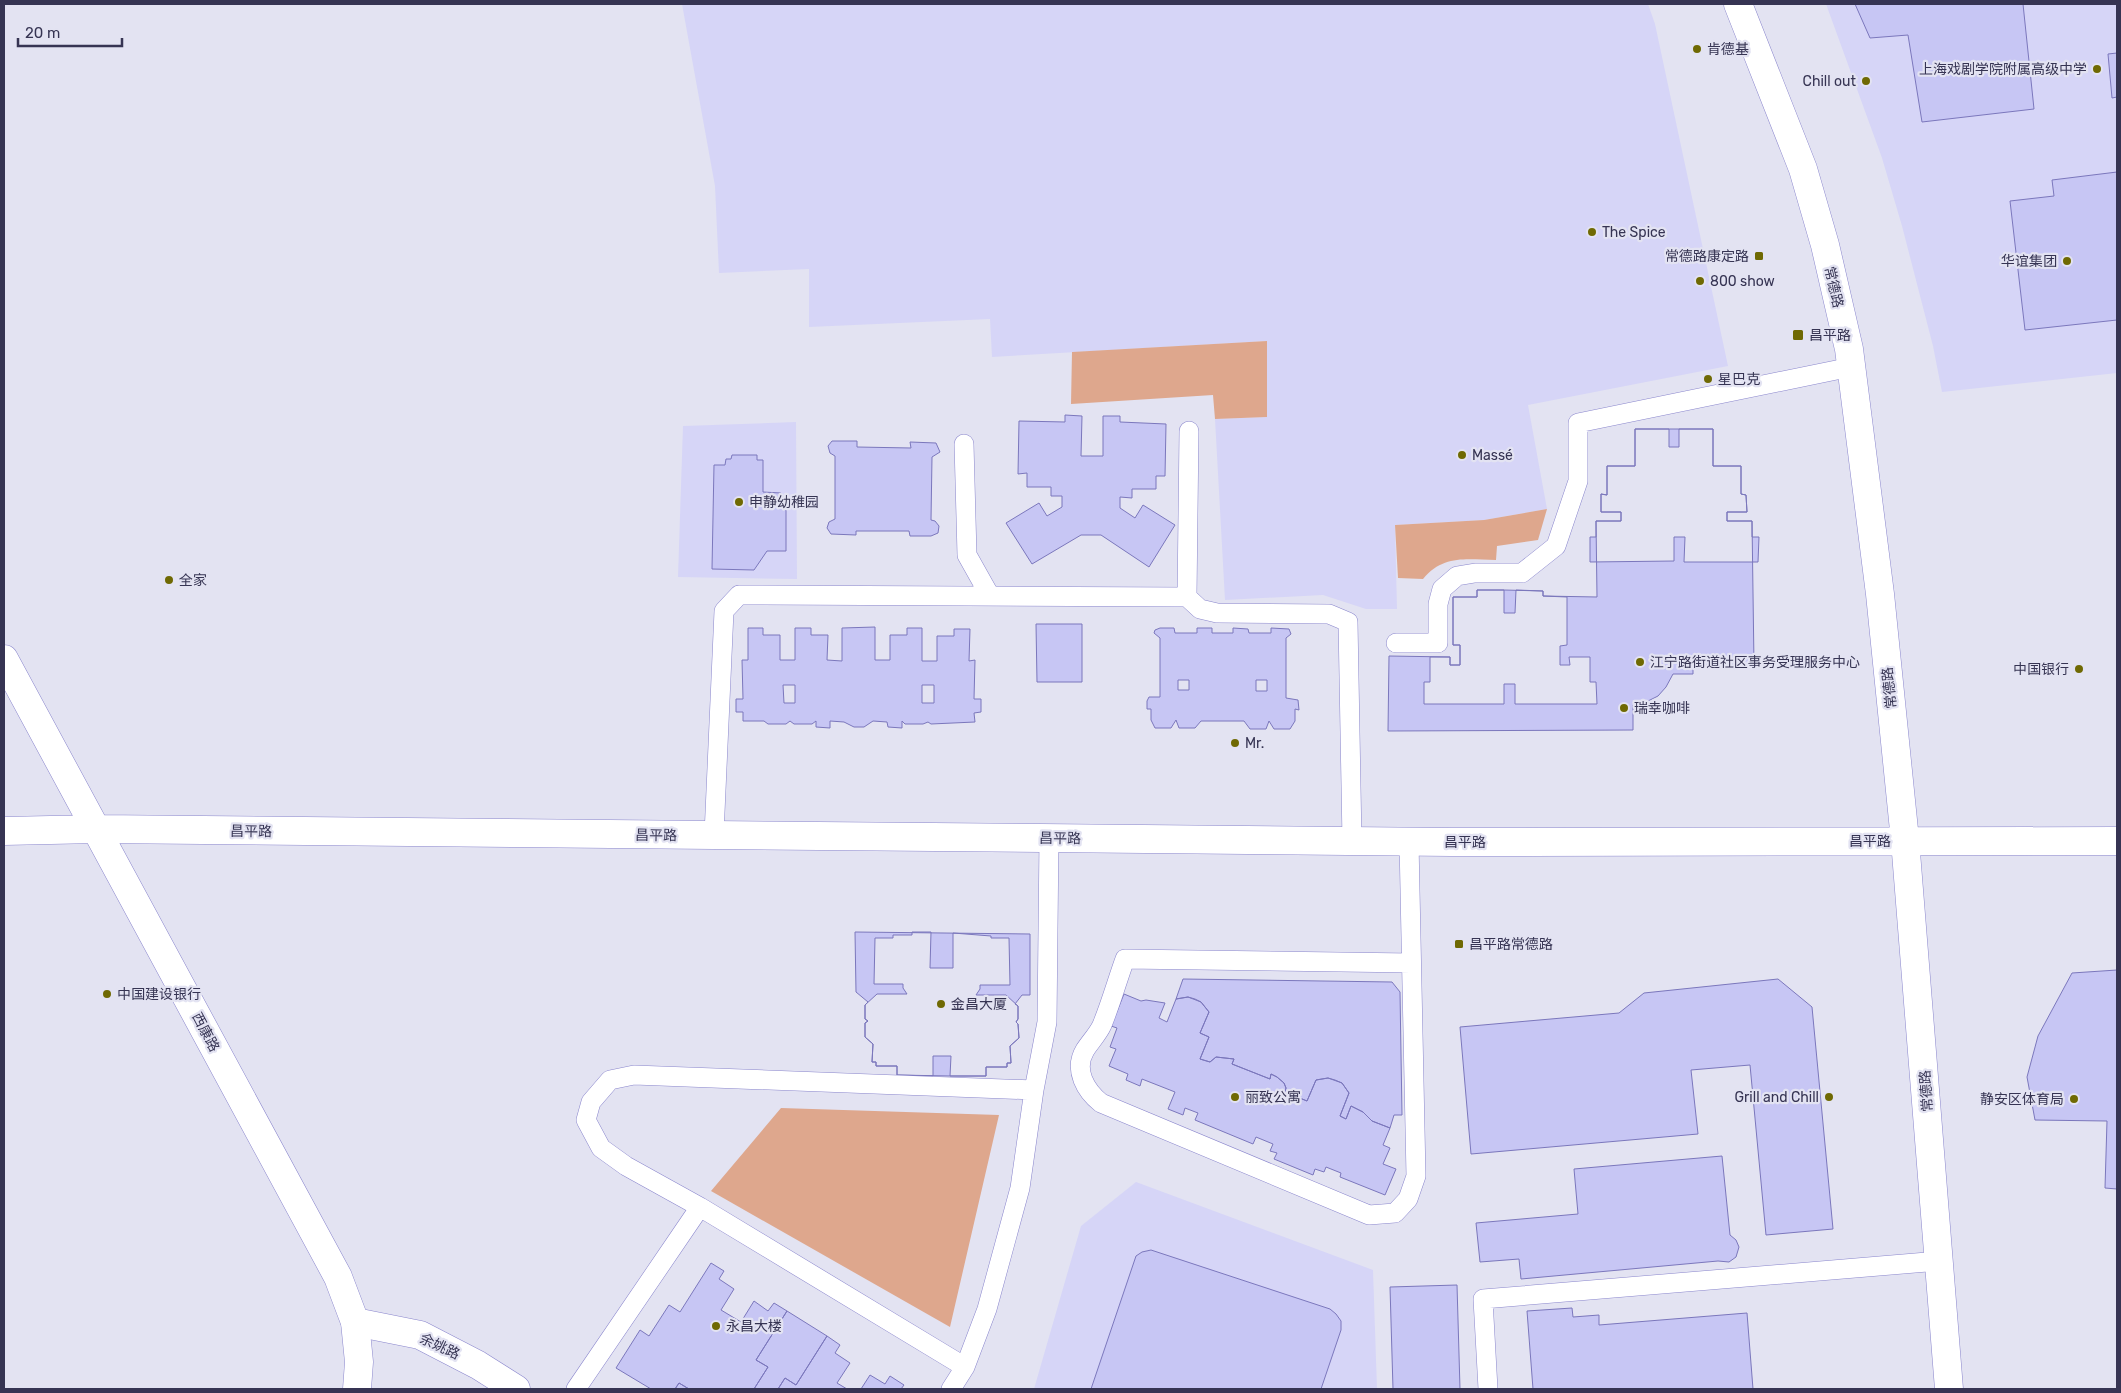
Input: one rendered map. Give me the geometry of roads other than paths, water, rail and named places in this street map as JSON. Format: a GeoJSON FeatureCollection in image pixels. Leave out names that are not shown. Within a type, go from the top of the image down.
{"type":"FeatureCollection","features":[{"type":"Feature","properties":{"kind":"street","name":"常德路"},"geometry":{"type":"LineString","coordinates":[[1738,4],[1803,169],[1825,245],[1851,368],[1880,594],[1904,840],[1949,1389]]}},
{"type":"Feature","properties":{"kind":"street","name":"西康路"},"geometry":{"type":"LineString","coordinates":[[4,659],[338,1277],[355,1322],[359,1362],[357,1389]]}},
{"type":"Feature","properties":{"kind":"street","name":"昌平路"},"geometry":{"type":"LineString","coordinates":[[4,830],[97,829],[1409,842],[2117,841]]}},
{"type":"Feature","properties":{"kind":"street","name":"余姚路"},"geometry":{"type":"LineString","coordinates":[[355,1322],[420,1336],[478,1365],[516,1389]]}},
{"type":"Feature","properties":{"kind":"lane"},"geometry":{"type":"LineString","coordinates":[[1396,643],[1438,643],[1438,604],[1442,589],[1457,576],[1475,573],[1522,573],[1556,546],[1578,481],[1578,423],[1851,368]]}},
{"type":"Feature","properties":{"kind":"lane"},"geometry":{"type":"LineString","coordinates":[[1187,597],[1190,431]]}},
{"type":"Feature","properties":{"kind":"lane"},"geometry":{"type":"LineString","coordinates":[[964,444],[967,555],[990,596]]}},
{"type":"Feature","properties":{"kind":"lane"},"geometry":{"type":"LineString","coordinates":[[714,835],[724,611],[739,595],[1187,597],[1200,609],[1216,613],[1329,614],[1348,622],[1352,841]]}},
{"type":"Feature","properties":{"kind":"lane"},"geometry":{"type":"LineString","coordinates":[[950,1389],[965,1367],[987,1309],[1020,1188],[1034,1090],[1047,1022],[1049,838]]}},
{"type":"Feature","properties":{"kind":"lane"},"geometry":{"type":"LineString","coordinates":[[1409,842],[1416,1176],[1408,1200],[1395,1213],[1369,1215],[1101,1104],[1091,1095],[1082,1080],[1080,1068],[1083,1053],[1101,1027],[1125,960],[1411,963]]}},
{"type":"Feature","properties":{"kind":"lane"},"geometry":{"type":"LineString","coordinates":[[965,1367],[700,1207],[626,1166],[601,1148],[586,1120],[591,1102],[610,1080],[634,1075],[1034,1090]]}},
{"type":"Feature","properties":{"kind":"lane"},"geometry":{"type":"LineString","coordinates":[[576,1389],[700,1207]]}},
{"type":"Feature","properties":{"kind":"lane"},"geometry":{"type":"LineString","coordinates":[[1488,1389],[1483,1299],[1939,1261]]}},
{"type":"Feature","properties":{"kind":"place","name":"肯德基"},"geometry":{"type":"Point","coordinates":[1697,49]}},
{"type":"Feature","properties":{"kind":"place","name":"上海戏剧学院附属高级中学"},"geometry":{"type":"Point","coordinates":[2097,69]}},
{"type":"Feature","properties":{"kind":"place","name":"Chill out"},"geometry":{"type":"Point","coordinates":[1866,81]}},
{"type":"Feature","properties":{"kind":"place","name":"The Spice"},"geometry":{"type":"Point","coordinates":[1592,232]}},
{"type":"Feature","properties":{"kind":"place","name":"常德路康定路"},"geometry":{"type":"Point","coordinates":[1759,256]}},
{"type":"Feature","properties":{"kind":"place","name":"华谊集团"},"geometry":{"type":"Point","coordinates":[2067,261]}},
{"type":"Feature","properties":{"kind":"place","name":"800 show"},"geometry":{"type":"Point","coordinates":[1700,281]}},
{"type":"Feature","properties":{"kind":"place","name":"昌平路"},"geometry":{"type":"Point","coordinates":[1798,335]}},
{"type":"Feature","properties":{"kind":"place","name":"星巴克"},"geometry":{"type":"Point","coordinates":[1708,379]}},
{"type":"Feature","properties":{"kind":"place","name":"Massé"},"geometry":{"type":"Point","coordinates":[1462,455]}},
{"type":"Feature","properties":{"kind":"place","name":"申静幼稚园"},"geometry":{"type":"Point","coordinates":[739,502]}},
{"type":"Feature","properties":{"kind":"place","name":"全家"},"geometry":{"type":"Point","coordinates":[169,580]}},
{"type":"Feature","properties":{"kind":"place","name":"江宁路街道社区事务受理服务中心"},"geometry":{"type":"Point","coordinates":[1640,662]}},
{"type":"Feature","properties":{"kind":"place","name":"中国银行"},"geometry":{"type":"Point","coordinates":[2079,669]}},
{"type":"Feature","properties":{"kind":"place","name":"瑞幸咖啡"},"geometry":{"type":"Point","coordinates":[1624,708]}},
{"type":"Feature","properties":{"kind":"place","name":"Mr."},"geometry":{"type":"Point","coordinates":[1235,743]}},
{"type":"Feature","properties":{"kind":"place","name":"昌平路常德路"},"geometry":{"type":"Point","coordinates":[1459,944]}},
{"type":"Feature","properties":{"kind":"place","name":"中国建设银行"},"geometry":{"type":"Point","coordinates":[107,994]}},
{"type":"Feature","properties":{"kind":"place","name":"金昌大厦"},"geometry":{"type":"Point","coordinates":[941,1004]}},
{"type":"Feature","properties":{"kind":"place","name":"丽致公寓"},"geometry":{"type":"Point","coordinates":[1235,1097]}},
{"type":"Feature","properties":{"kind":"place","name":"Grill and Chill"},"geometry":{"type":"Point","coordinates":[1829,1097]}},
{"type":"Feature","properties":{"kind":"place","name":"静安区体育局"},"geometry":{"type":"Point","coordinates":[2074,1099]}},
{"type":"Feature","properties":{"kind":"place","name":"永昌大楼"},"geometry":{"type":"Point","coordinates":[716,1326]}}]}
